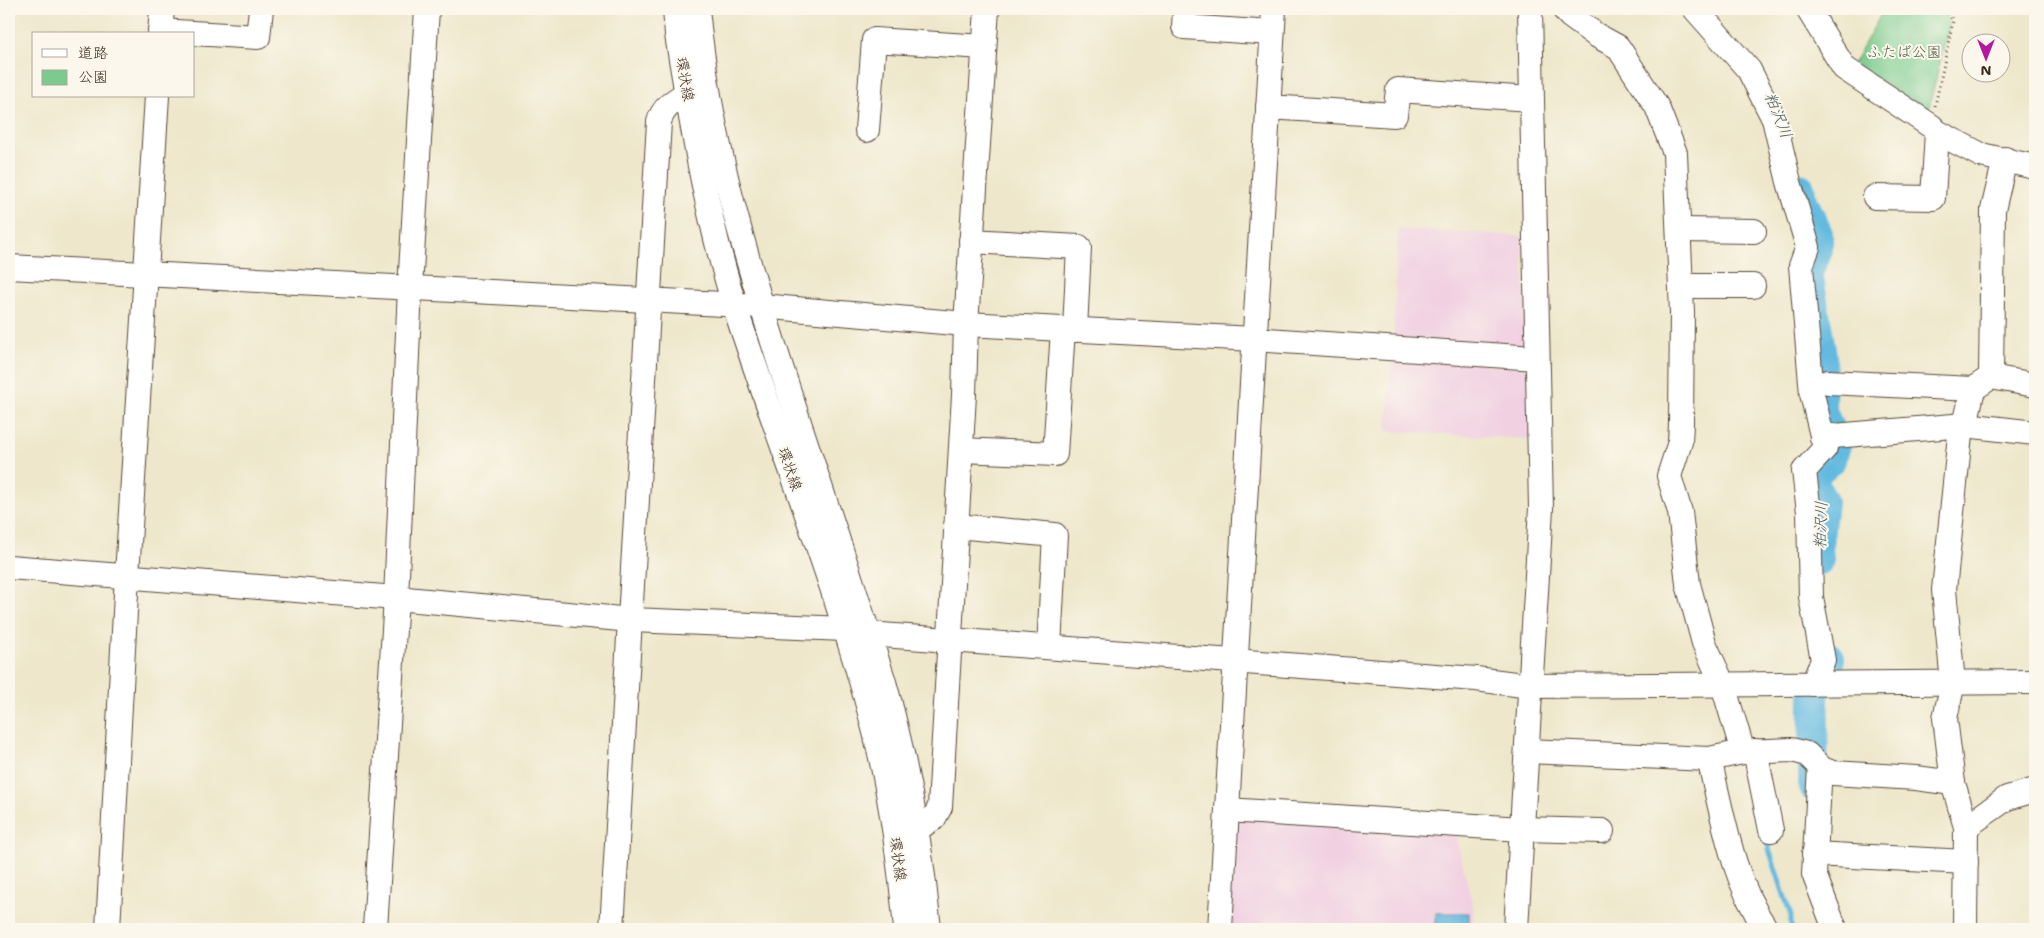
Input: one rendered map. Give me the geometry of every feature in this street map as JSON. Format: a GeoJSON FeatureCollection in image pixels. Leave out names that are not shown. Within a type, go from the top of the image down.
{"type":"FeatureCollection","features":[{"type":"Feature","properties":{"kind":"street"},"geometry":{"type":"LineString","coordinates":[[161,24],[258,37],[261,9]]}},
{"type":"Feature","properties":{"kind":"street"},"geometry":{"type":"LineString","coordinates":[[375,929],[396,598],[410,288],[428,9]]}},
{"type":"Feature","properties":{"kind":"street","name":"環状線"},"geometry":{"type":"LineString","coordinates":[[674,9],[707,204],[735,306],[845,629],[876,735],[896,840],[906,929]]}},
{"type":"Feature","properties":{"kind":"street","name":"環状線"},"geometry":{"type":"LineString","coordinates":[[697,9],[707,87],[728,188],[761,306],[898,731],[917,829],[929,929]]}},
{"type":"Feature","properties":{"kind":"street"},"geometry":{"type":"LineString","coordinates":[[917,829],[934,818],[940,807],[961,450],[966,324],[987,9]]}},
{"type":"Feature","properties":{"kind":"street"},"geometry":{"type":"LineString","coordinates":[[1185,9],[1184,26],[1272,33]]}},
{"type":"Feature","properties":{"kind":"street"},"geometry":{"type":"LineString","coordinates":[[1220,929],[1274,9]]}},
{"type":"Feature","properties":{"kind":"street"},"geometry":{"type":"LineString","coordinates":[[1516,929],[1541,508],[1536,358],[1530,9]]}},
{"type":"Feature","properties":{"kind":"street"},"geometry":{"type":"LineString","coordinates":[[1564,9],[1570,16],[1596,35],[1618,47],[1657,107],[1675,153],[1681,286],[1680,442],[1669,476],[1680,512],[1688,584],[1704,644],[1723,684],[1749,752],[1771,830]]}},
{"type":"Feature","properties":{"kind":"street"},"geometry":{"type":"LineString","coordinates":[[1695,9],[1749,70],[1774,118],[1788,182],[1808,247],[1801,266],[1812,394],[1825,448],[1804,471],[1809,512],[1811,597],[1823,660],[1813,684]]}},
{"type":"Feature","properties":{"kind":"street"},"geometry":{"type":"LineString","coordinates":[[1808,9],[1844,68],[1934,129],[1981,155],[2035,167]]}},
{"type":"Feature","properties":{"kind":"street"},"geometry":{"type":"LineString","coordinates":[[867,130],[874,40],[984,47]]}},
{"type":"Feature","properties":{"kind":"street"},"geometry":{"type":"LineString","coordinates":[[1268,107],[1395,115],[1398,90],[1531,99]]}},
{"type":"Feature","properties":{"kind":"street"},"geometry":{"type":"LineString","coordinates":[[612,929],[659,122],[668,105],[687,93]]}},
{"type":"Feature","properties":{"kind":"street"},"geometry":{"type":"LineString","coordinates":[[108,929],[156,98]]}},
{"type":"Feature","properties":{"kind":"street"},"geometry":{"type":"LineString","coordinates":[[1875,197],[1932,198],[1934,129]]}},
{"type":"Feature","properties":{"kind":"street"},"geometry":{"type":"LineString","coordinates":[[1966,929],[1966,827],[1953,783],[1945,718],[1953,683],[1944,590],[1960,435],[1982,383],[1993,210],[2005,159]]}},
{"type":"Feature","properties":{"kind":"street"},"geometry":{"type":"LineString","coordinates":[[1679,230],[1754,231]]}},
{"type":"Feature","properties":{"kind":"street"},"geometry":{"type":"LineString","coordinates":[[961,450],[1055,454],[1079,247],[971,241]]}},
{"type":"Feature","properties":{"kind":"street"},"geometry":{"type":"LineString","coordinates":[[9,267],[761,306],[966,324],[1254,339],[1536,358]]}},
{"type":"Feature","properties":{"kind":"street"},"geometry":{"type":"LineString","coordinates":[[1681,286],[1753,286]]}},
{"type":"Feature","properties":{"kind":"street"},"geometry":{"type":"LineString","coordinates":[[1828,382],[2035,385]]}},
{"type":"Feature","properties":{"kind":"street"},"geometry":{"type":"LineString","coordinates":[[1822,437],[1965,424],[2035,433]]}},
{"type":"Feature","properties":{"kind":"street"},"geometry":{"type":"LineString","coordinates":[[956,526],[1056,535],[1049,647]]}},
{"type":"Feature","properties":{"kind":"street"},"geometry":{"type":"LineString","coordinates":[[9,566],[396,598],[631,620],[845,629]]}},
{"type":"Feature","properties":{"kind":"street"},"geometry":{"type":"LineString","coordinates":[[868,634],[1476,679],[1531,686],[2035,682]]}},
{"type":"Feature","properties":{"kind":"street"},"geometry":{"type":"LineString","coordinates":[[1527,751],[1709,759],[1749,752],[1792,750],[1833,774],[1916,778],[1953,783]]}},
{"type":"Feature","properties":{"kind":"street"},"geometry":{"type":"LineString","coordinates":[[1709,759],[1737,872],[1752,909],[1766,929]]}},
{"type":"Feature","properties":{"kind":"street"},"geometry":{"type":"LineString","coordinates":[[1813,761],[1817,815],[1814,874],[1835,929]]}},
{"type":"Feature","properties":{"kind":"street"},"geometry":{"type":"LineString","coordinates":[[1966,827],[2006,798],[2035,790]]}},
{"type":"Feature","properties":{"kind":"street"},"geometry":{"type":"LineString","coordinates":[[1227,810],[1521,828],[1602,831]]}},
{"type":"Feature","properties":{"kind":"street"},"geometry":{"type":"LineString","coordinates":[[1814,854],[1966,862]]}},
{"type":"Feature","properties":{"kind":"path"},"geometry":{"type":"LineString","coordinates":[[1934,129],[1953,21],[1946,9]]}},
{"type":"Feature","properties":{"kind":"shaded area"},"geometry":{"type":"Polygon","coordinates":[[[1398,229],[1522,236],[1527,346],[1393,342],[1398,229]]]}},
{"type":"Feature","properties":{"kind":"shaded area"},"geometry":{"type":"Polygon","coordinates":[[[1392,354],[1528,369],[1530,439],[1387,431],[1392,354]]]}},
{"type":"Feature","properties":{"kind":"shaded area"},"geometry":{"type":"Polygon","coordinates":[[[1233,815],[1454,829],[1473,907],[1474,929],[1228,929],[1233,815]]]}},
{"type":"Feature","properties":{"kind":"green space","name":"ふたば公園"},"geometry":{"type":"Polygon","coordinates":[[[1884,9],[1943,9],[1950,22],[1928,112],[1853,64],[1884,9]]]}},
{"type":"Feature","properties":{"kind":"water"},"geometry":{"type":"Polygon","coordinates":[[[1436,913],[1469,913],[1469,929],[1436,929],[1436,913]]]}},
{"type":"Feature","properties":{"kind":"waterway","name":"粕沢川"},"geometry":{"type":"LineString","coordinates":[[1800,188],[1802,199],[1818,234],[1818,249],[1808,272],[1822,356],[1821,409],[1836,445],[1831,460],[1813,475],[1815,485],[1823,501],[1818,548],[1819,560]]}},
{"type":"Feature","properties":{"kind":"waterway","name":"粕沢川"},"geometry":{"type":"LineString","coordinates":[[1813,786],[1814,694],[1827,672],[1830,658]]}},
{"type":"Feature","properties":{"kind":"waterway"},"geometry":{"type":"LineString","coordinates":[[1764,834],[1791,916],[1791,929]]}}]}
